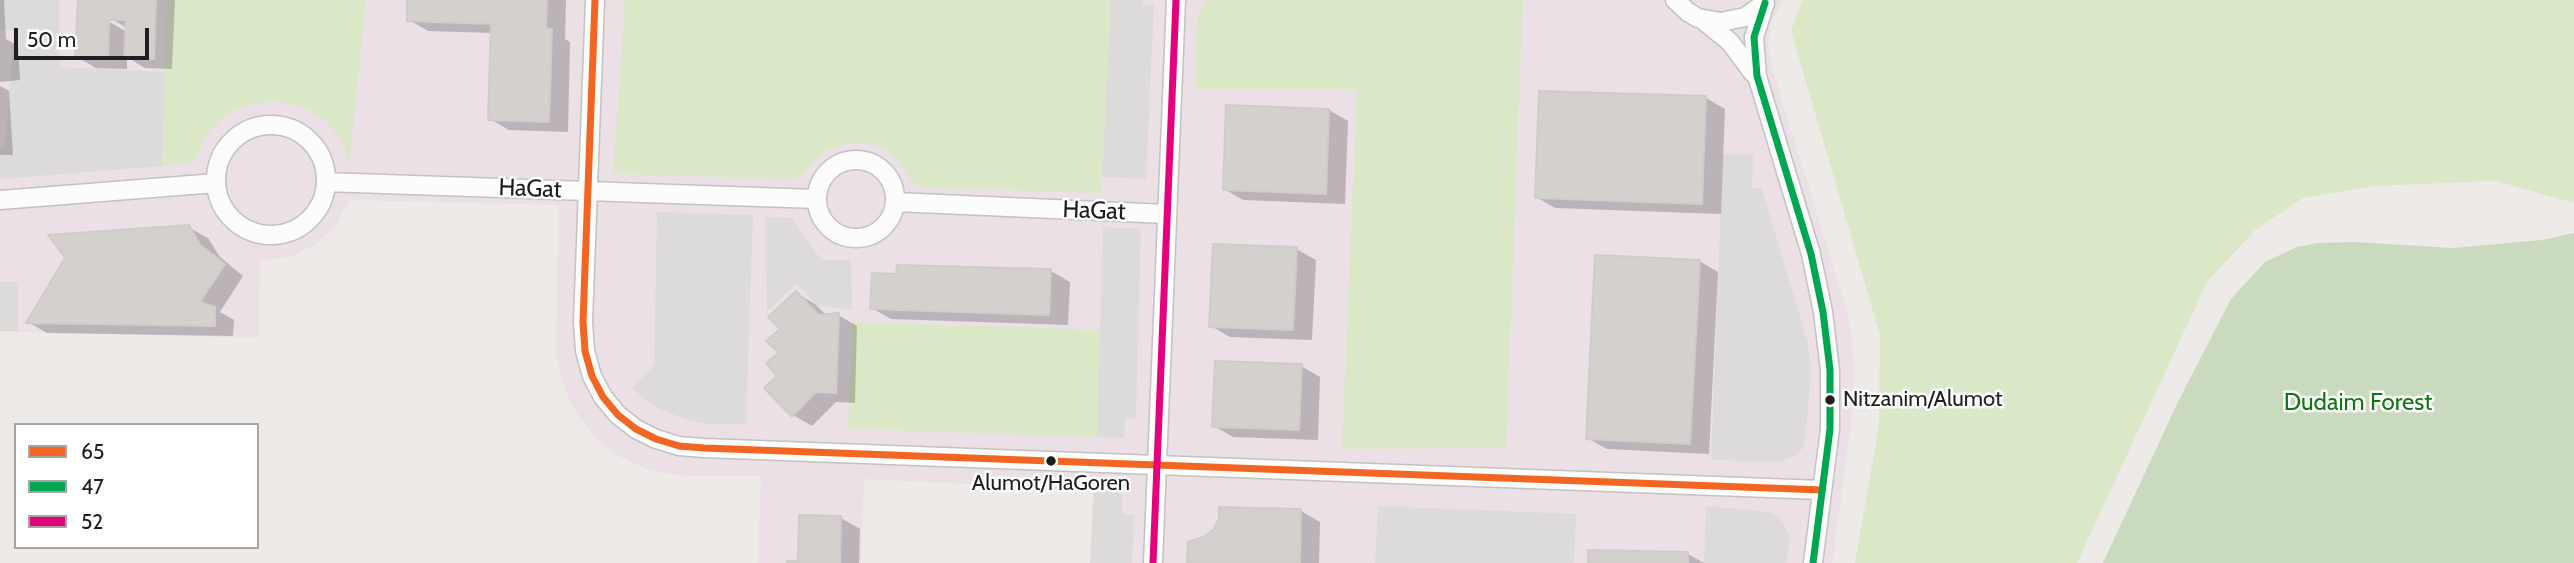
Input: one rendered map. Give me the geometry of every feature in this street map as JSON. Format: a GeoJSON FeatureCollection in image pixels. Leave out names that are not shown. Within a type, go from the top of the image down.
{"type":"FeatureCollection","features":[{"type":"Feature","properties":{"kind":"street"},"geometry":{"type":"LineString","coordinates":[[596,0],[583,322],[589,363],[603,397],[618,415],[636,429],[656,439],[679,446],[704,448],[1822,490]]}},
{"type":"Feature","properties":{"kind":"street"},"geometry":{"type":"LineString","coordinates":[[1153,563],[1175,0]]}},
{"type":"Feature","properties":{"kind":"street"},"geometry":{"type":"LineString","coordinates":[[1675,0],[1688,12],[1722,34],[1738,50],[1759,85]]}},
{"type":"Feature","properties":{"kind":"street"},"geometry":{"type":"LineString","coordinates":[[1699,18],[1721,22],[1733,20],[1745,17],[1766,2]]}},
{"type":"Feature","properties":{"kind":"street"},"geometry":{"type":"LineString","coordinates":[[1766,2],[1754,37],[1754,57],[1759,85],[1802,225],[1823,312],[1830,370],[1830,429],[1812,563]]}},
{"type":"Feature","properties":{"kind":"street"},"geometry":{"type":"LineString","coordinates":[[271,124],[292,128],[310,140],[322,158],[327,182],[323,200],[311,218],[293,230],[271,235],[250,231],[233,219],[220,201],[216,183],[220,159],[232,141],[250,129],[271,124]]}},
{"type":"Feature","properties":{"kind":"street"},"geometry":{"type":"LineString","coordinates":[[857,160],[871,163],[884,171],[892,184],[895,202],[892,214],[884,226],[872,235],[856,238],[842,235],[829,227],[820,214],[817,200],[820,185],[828,172],[841,164],[857,160]]}},
{"type":"Feature","properties":{"kind":"street","name":"HaGat"},"geometry":{"type":"LineString","coordinates":[[327,182],[817,200]]}},
{"type":"Feature","properties":{"kind":"street"},"geometry":{"type":"LineString","coordinates":[[0,200],[216,183]]}},
{"type":"Feature","properties":{"kind":"street","name":"HaGat"},"geometry":{"type":"LineString","coordinates":[[895,202],[1167,214]]}},
{"type":"Feature","properties":{"kind":"shaded area"},"geometry":{"type":"Polygon","coordinates":[[[0,0],[1783,0],[1770,25],[1768,44],[1772,68],[1849,318],[1855,371],[1850,431],[1832,563],[1090,563],[1093,490],[864,479],[861,563],[758,563],[761,476],[694,476],[668,474],[644,468],[601,443],[571,404],[556,355],[559,205],[349,200],[336,225],[315,245],[289,257],[260,261],[258,338],[0,331],[0,0]]]}},
{"type":"Feature","properties":{"kind":"shaded area"},"geometry":{"type":"Polygon","coordinates":[[[0,0],[59,0],[60,67],[165,72],[162,166],[0,179],[0,148],[5,148],[14,31],[0,30],[0,0]]]}},
{"type":"Feature","properties":{"kind":"shaded area"},"geometry":{"type":"Polygon","coordinates":[[[1111,0],[1143,0],[1143,5],[1154,5],[1146,179],[1102,177],[1111,0]]]}},
{"type":"Feature","properties":{"kind":"shaded area"},"geometry":{"type":"Polygon","coordinates":[[[1723,154],[1753,155],[1752,188],[1762,189],[1808,344],[1811,374],[1805,441],[1803,448],[1791,458],[1779,462],[1711,460],[1723,154]]]}},
{"type":"Feature","properties":{"kind":"shaded area"},"geometry":{"type":"Polygon","coordinates":[[[657,212],[753,215],[746,424],[707,424],[684,419],[655,407],[632,388],[654,365],[657,212]]]}},
{"type":"Feature","properties":{"kind":"shaded area"},"geometry":{"type":"Polygon","coordinates":[[[765,217],[792,218],[821,260],[851,260],[852,310],[817,305],[796,284],[767,312],[765,217]]]}},
{"type":"Feature","properties":{"kind":"shaded area"},"geometry":{"type":"Polygon","coordinates":[[[1103,227],[1141,229],[1136,418],[1125,419],[1124,438],[1097,437],[1103,227]]]}},
{"type":"Feature","properties":{"kind":"shaded area"},"geometry":{"type":"Polygon","coordinates":[[[0,282],[18,282],[18,331],[0,331],[0,282]]]}},
{"type":"Feature","properties":{"kind":"shaded area"},"geometry":{"type":"Polygon","coordinates":[[[1094,490],[1122,492],[1122,514],[1134,515],[1132,563],[1090,563],[1094,490]]]}},
{"type":"Feature","properties":{"kind":"shaded area"},"geometry":{"type":"Polygon","coordinates":[[[1378,506],[1576,514],[1574,563],[1375,563],[1378,506]]]}},
{"type":"Feature","properties":{"kind":"shaded area"},"geometry":{"type":"Polygon","coordinates":[[[1706,506],[1769,512],[1776,516],[1783,522],[1790,539],[1786,563],[1704,563],[1706,506]]]}},
{"type":"Feature","properties":{"kind":"green space"},"geometry":{"type":"Polygon","coordinates":[[[167,0],[366,0],[349,166],[341,139],[324,119],[301,107],[276,101],[250,104],[226,115],[207,134],[194,163],[162,166],[167,0]]]}},
{"type":"Feature","properties":{"kind":"green space"},"geometry":{"type":"Polygon","coordinates":[[[625,0],[1111,0],[1101,193],[925,188],[911,182],[899,161],[888,152],[875,145],[860,143],[830,149],[817,158],[804,174],[793,179],[613,174],[625,0]]]}},
{"type":"Feature","properties":{"kind":"green space"},"geometry":{"type":"Polygon","coordinates":[[[1206,0],[1523,0],[1506,448],[1342,449],[1357,89],[1195,89],[1197,19],[1206,0]]]}},
{"type":"Feature","properties":{"kind":"green space"},"geometry":{"type":"Polygon","coordinates":[[[1802,0],[2574,0],[2574,203],[2496,181],[2373,186],[2303,198],[2255,230],[2207,282],[2077,563],[1855,563],[1879,425],[1880,335],[1791,31],[1802,0]]]}},
{"type":"Feature","properties":{"kind":"green space","name":"Dudaim Forest"},"geometry":{"type":"Polygon","coordinates":[[[2574,233],[2574,563],[2103,563],[2178,402],[2231,299],[2265,262],[2297,247],[2318,243],[2354,242],[2453,248],[2542,240],[2574,233]]]}},
{"type":"Feature","properties":{"kind":"green space"},"geometry":{"type":"Polygon","coordinates":[[[852,322],[1100,330],[1097,437],[848,429],[852,322]]]}},
{"type":"Feature","properties":{"kind":"building"},"geometry":{"type":"Polygon","coordinates":[[[78,0],[156,0],[154,59],[124,57],[126,20],[109,20],[108,59],[75,58],[78,0]]]}},
{"type":"Feature","properties":{"kind":"building"},"geometry":{"type":"Polygon","coordinates":[[[407,0],[547,0],[546,29],[552,29],[549,122],[488,120],[491,24],[407,21],[407,0]]]}},
{"type":"Feature","properties":{"kind":"building"},"geometry":{"type":"Polygon","coordinates":[[[1539,91],[1706,96],[1702,204],[1535,198],[1539,91]]]}},
{"type":"Feature","properties":{"kind":"building"},"geometry":{"type":"Polygon","coordinates":[[[1226,105],[1329,109],[1326,194],[1223,190],[1226,105]]]}},
{"type":"Feature","properties":{"kind":"building"},"geometry":{"type":"Polygon","coordinates":[[[189,225],[200,245],[225,264],[200,302],[215,307],[215,326],[26,323],[65,258],[48,235],[189,225]]]}},
{"type":"Feature","properties":{"kind":"building"},"geometry":{"type":"Polygon","coordinates":[[[1213,244],[1297,247],[1293,330],[1209,327],[1213,244]]]}},
{"type":"Feature","properties":{"kind":"building"},"geometry":{"type":"Polygon","coordinates":[[[1595,255],[1700,260],[1690,444],[1586,439],[1595,255]]]}},
{"type":"Feature","properties":{"kind":"building"},"geometry":{"type":"Polygon","coordinates":[[[897,265],[1051,269],[1049,315],[870,309],[872,273],[896,274],[897,265]]]}},
{"type":"Feature","properties":{"kind":"building"},"geometry":{"type":"Polygon","coordinates":[[[796,291],[819,315],[839,313],[836,393],[816,392],[792,417],[764,388],[777,376],[766,363],[779,353],[766,341],[780,329],[768,317],[796,291]]]}},
{"type":"Feature","properties":{"kind":"building"},"geometry":{"type":"Polygon","coordinates":[[[1215,361],[1302,364],[1299,430],[1212,427],[1215,361]]]}},
{"type":"Feature","properties":{"kind":"building"},"geometry":{"type":"Polygon","coordinates":[[[1219,507],[1301,509],[1300,563],[1187,563],[1188,542],[1213,530],[1219,519],[1219,507]]]}},
{"type":"Feature","properties":{"kind":"building"},"geometry":{"type":"Polygon","coordinates":[[[799,515],[841,516],[840,563],[787,563],[798,561],[799,515]]]}},
{"type":"Feature","properties":{"kind":"building"},"geometry":{"type":"Polygon","coordinates":[[[1588,550],[1688,552],[1688,563],[1588,563],[1588,550]]]}},
{"type":"Feature","properties":{"kind":"transit line","name":"65"},"geometry":{"type":"LineString","coordinates":[[595,0],[583,322],[585,351],[592,376],[603,397],[618,415],[636,429],[656,439],[679,446],[704,448],[1822,490]]}},
{"type":"Feature","properties":{"kind":"transit line","name":"52"},"geometry":{"type":"LineString","coordinates":[[1153,563],[1176,0]]}},
{"type":"Feature","properties":{"kind":"transit line","name":"47"},"geometry":{"type":"LineString","coordinates":[[1765,3],[1754,37],[1757,76],[1811,254],[1823,312],[1830,370],[1830,429],[1813,563]]}},
{"type":"Feature","properties":{"kind":"place","name":"Nitzanim/Alumot"},"geometry":{"type":"Point","coordinates":[1830,400]}},
{"type":"Feature","properties":{"kind":"place","name":"Alumot/HaGoren"},"geometry":{"type":"Point","coordinates":[1051,461]}}]}
